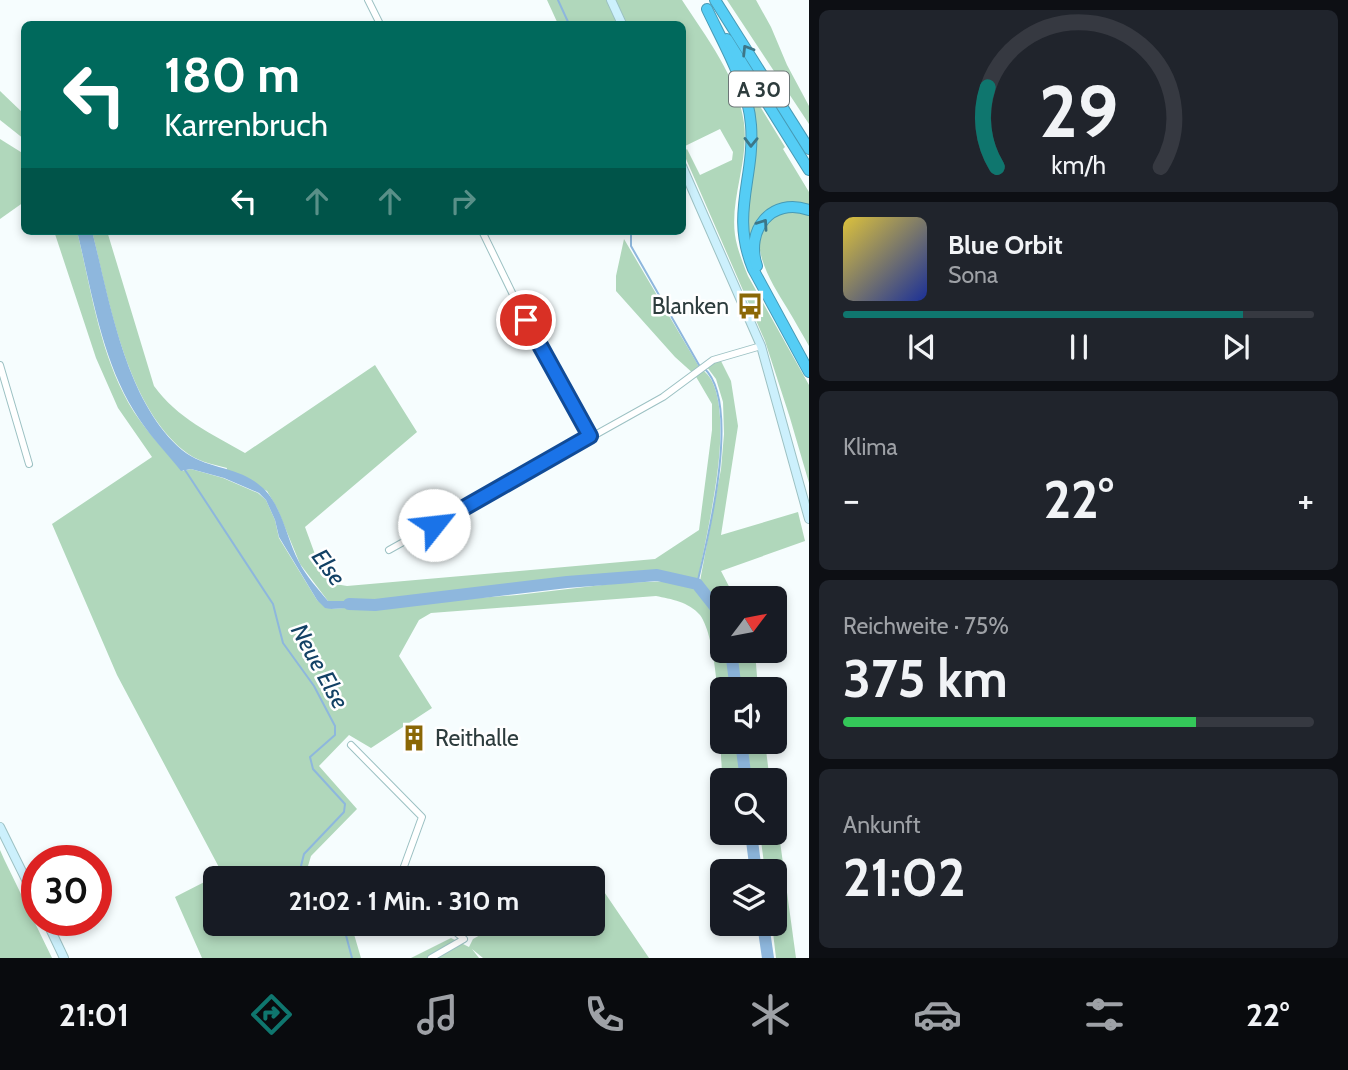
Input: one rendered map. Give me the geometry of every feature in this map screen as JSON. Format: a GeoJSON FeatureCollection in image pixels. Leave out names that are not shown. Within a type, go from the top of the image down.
{"type":"FeatureCollection","features":[{"type":"Feature","properties":{"kind":"highway","name":"A 30"},"geometry":{"type":"LineString","coordinates":[[708,3],[809,149]]}},
{"type":"Feature","properties":{"kind":"highway","name":"A 30"},"geometry":{"type":"LineString","coordinates":[[708,3],[809,170]]}},
{"type":"Feature","properties":{"kind":"highway"},"geometry":{"type":"LineString","coordinates":[[708,3],[739,79],[751,122],[752,147],[742,208],[742,234],[746,252],[752,269],[809,372]]}},
{"type":"Feature","properties":{"kind":"highway"},"geometry":{"type":"LineString","coordinates":[[807,357],[759,270],[753,243],[757,231],[771,213],[795,206],[809,210]]}},
{"type":"Feature","properties":{"kind":"main road"},"geometry":{"type":"LineString","coordinates":[[611,0],[621,21]]}},
{"type":"Feature","properties":{"kind":"main road"},"geometry":{"type":"LineString","coordinates":[[686,175],[761,346],[809,519]]}},
{"type":"Feature","properties":{"kind":"main road"},"geometry":{"type":"LineString","coordinates":[[0,827],[21,870]]}},
{"type":"Feature","properties":{"kind":"main road"},"geometry":{"type":"LineString","coordinates":[[54,936],[64,958]]}},
{"type":"Feature","properties":{"kind":"street"},"geometry":{"type":"LineString","coordinates":[[368,0],[378,21]]}},
{"type":"Feature","properties":{"kind":"street"},"geometry":{"type":"LineString","coordinates":[[484,235],[519,307],[590,436]]}},
{"type":"Feature","properties":{"kind":"street"},"geometry":{"type":"LineString","coordinates":[[389,550],[663,397],[719,358],[761,346]]}},
{"type":"Feature","properties":{"kind":"street"},"geometry":{"type":"LineString","coordinates":[[0,365],[29,464]]}},
{"type":"Feature","properties":{"kind":"street"},"geometry":{"type":"LineString","coordinates":[[351,745],[422,817],[404,866]]}},
{"type":"Feature","properties":{"kind":"street"},"geometry":{"type":"LineString","coordinates":[[431,958],[464,939],[460,936]]}},
{"type":"Feature","properties":{"kind":"green space"},"geometry":{"type":"Polygon","coordinates":[[[547,0],[682,0],[720,58],[741,106],[744,123],[744,151],[734,221],[736,240],[748,276],[809,385],[809,483],[765,341],[686,159],[687,149],[700,175],[732,160],[733,152],[720,129],[686,146],[686,21],[557,21],[547,0]]]}},
{"type":"Feature","properties":{"kind":"green space"},"geometry":{"type":"Polygon","coordinates":[[[727,0],[756,0],[809,106],[809,124],[727,0]]]}},
{"type":"Feature","properties":{"kind":"green space"},"geometry":{"type":"Polygon","coordinates":[[[744,80],[809,192],[809,205],[782,205],[750,242],[745,233],[751,178],[744,80]]]}},
{"type":"Feature","properties":{"kind":"green space"},"geometry":{"type":"Polygon","coordinates":[[[0,91],[21,111],[21,137],[0,120],[0,91]]]}},
{"type":"Feature","properties":{"kind":"green space"},"geometry":{"type":"Polygon","coordinates":[[[0,139],[21,152],[21,204],[0,219],[0,139]]]}},
{"type":"Feature","properties":{"kind":"green space"},"geometry":{"type":"Polygon","coordinates":[[[791,211],[809,215],[809,346],[772,282],[760,253],[763,227],[773,217],[791,211]]]}},
{"type":"Feature","properties":{"kind":"green space"},"geometry":{"type":"Polygon","coordinates":[[[55,235],[78,235],[105,347],[122,391],[139,420],[183,471],[191,469],[223,478],[258,493],[266,500],[279,538],[317,600],[331,609],[517,595],[619,583],[672,581],[696,589],[710,605],[710,642],[707,629],[696,611],[685,604],[656,596],[431,613],[419,620],[399,656],[432,708],[371,748],[349,735],[319,766],[357,809],[311,856],[308,866],[218,866],[117,675],[52,524],[152,457],[118,408],[96,358],[55,235]]]}},
{"type":"Feature","properties":{"kind":"green space"},"geometry":{"type":"Polygon","coordinates":[[[93,235],[108,235],[154,386],[184,416],[245,453],[375,365],[417,432],[305,527],[320,568],[335,584],[347,586],[655,559],[699,530],[712,430],[712,404],[695,375],[675,357],[616,291],[616,276],[624,239],[698,365],[711,379],[718,401],[720,451],[717,479],[698,580],[657,571],[366,601],[328,601],[300,564],[277,508],[267,491],[226,471],[227,468],[204,462],[188,454],[163,430],[147,406],[134,378],[113,318],[93,235]]]}},
{"type":"Feature","properties":{"kind":"green space"},"geometry":{"type":"Polygon","coordinates":[[[720,359],[731,381],[738,426],[721,535],[798,512],[805,541],[721,571],[729,586],[710,586],[710,594],[700,581],[721,469],[724,434],[723,402],[716,379],[707,367],[720,359]]]}},
{"type":"Feature","properties":{"kind":"green space"},"geometry":{"type":"Polygon","coordinates":[[[714,663],[729,663],[731,677],[716,677],[714,663]]]}},
{"type":"Feature","properties":{"kind":"green space"},"geometry":{"type":"Polygon","coordinates":[[[736,663],[756,663],[757,677],[737,677],[736,663]]]}},
{"type":"Feature","properties":{"kind":"green space"},"geometry":{"type":"Polygon","coordinates":[[[721,754],[741,754],[742,768],[722,768],[721,754]]]}},
{"type":"Feature","properties":{"kind":"green space"},"geometry":{"type":"Polygon","coordinates":[[[748,754],[766,754],[768,768],[750,768],[748,754]]]}},
{"type":"Feature","properties":{"kind":"green space"},"geometry":{"type":"Polygon","coordinates":[[[762,845],[780,845],[782,859],[763,859],[762,845]]]}},
{"type":"Feature","properties":{"kind":"green space"},"geometry":{"type":"Polygon","coordinates":[[[0,850],[21,894],[21,936],[41,936],[52,958],[0,958],[0,850]]]}},
{"type":"Feature","properties":{"kind":"green space"},"geometry":{"type":"Polygon","coordinates":[[[203,883],[203,936],[355,936],[361,958],[202,958],[175,897],[203,883]]]}},
{"type":"Feature","properties":{"kind":"green space"},"geometry":{"type":"Polygon","coordinates":[[[787,892],[796,958],[776,958],[773,936],[787,936],[787,892]]]}},
{"type":"Feature","properties":{"kind":"green space"},"geometry":{"type":"Polygon","coordinates":[[[605,893],[649,958],[483,958],[472,949],[479,958],[411,958],[451,938],[469,947],[473,939],[478,936],[605,936],[605,893]]]}},
{"type":"Feature","properties":{"kind":"water"},"geometry":{"type":"Polygon","coordinates":[[[78,235],[93,235],[122,348],[146,405],[163,429],[192,457],[256,482],[276,506],[302,567],[328,601],[366,601],[366,607],[331,609],[325,608],[317,600],[279,537],[266,500],[259,493],[224,478],[191,469],[181,471],[134,411],[113,369],[99,324],[78,235]]]}},
{"type":"Feature","properties":{"kind":"waterway"},"geometry":{"type":"LineString","coordinates":[[558,0],[568,21]]}},
{"type":"Feature","properties":{"kind":"waterway"},"geometry":{"type":"LineString","coordinates":[[631,235],[631,246],[699,365]]}},
{"type":"Feature","properties":{"kind":"waterway"},"geometry":{"type":"LineString","coordinates":[[697,584],[714,505],[721,440],[720,410],[715,385],[704,368]]}},
{"type":"Feature","properties":{"kind":"waterway","name":"Neue Else"},"geometry":{"type":"LineString","coordinates":[[185,470],[273,604],[283,643],[314,686],[335,726],[335,735],[310,757],[313,769],[345,804],[344,812],[304,854],[301,866]]}},
{"type":"Feature","properties":{"kind":"waterway","name":"Else"},"geometry":{"type":"LineString","coordinates":[[349,604],[375,605],[567,582],[657,575],[697,584],[710,600]]}},
{"type":"Feature","properties":{"kind":"waterway","name":"Else"},"geometry":{"type":"LineString","coordinates":[[733,663],[734,677]]}},
{"type":"Feature","properties":{"kind":"waterway","name":"Else"},"geometry":{"type":"LineString","coordinates":[[743,754],[744,768]]}},
{"type":"Feature","properties":{"kind":"waterway","name":"Else"},"geometry":{"type":"LineString","coordinates":[[753,845],[754,859]]}},
{"type":"Feature","properties":{"kind":"waterway","name":"Neue Else"},"geometry":{"type":"LineString","coordinates":[[346,936],[352,958]]}},
{"type":"Feature","properties":{"kind":"waterway","name":"Else"},"geometry":{"type":"LineString","coordinates":[[765,936],[768,958]]}},
{"type":"Feature","properties":{"kind":"place","name":"Blanken"},"geometry":{"type":"Point","coordinates":[750,306]}},
{"type":"Feature","properties":{"kind":"place","name":"Reithalle"},"geometry":{"type":"Point","coordinates":[414,738]}},
{"type":"Feature","properties":{"kind":"route"},"geometry":{"type":"LineString","coordinates":[[434,525],[590,436],[526,320]]}}]}
